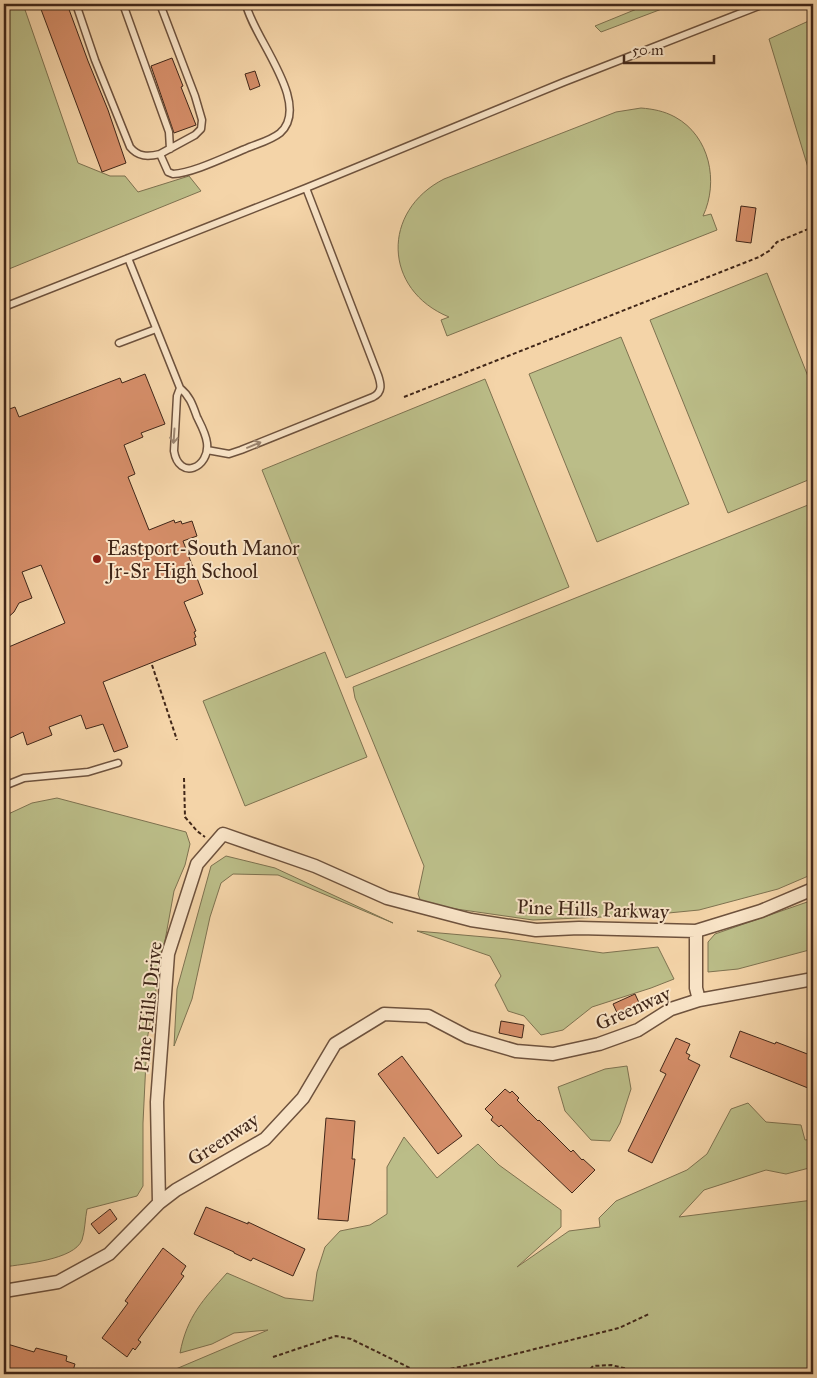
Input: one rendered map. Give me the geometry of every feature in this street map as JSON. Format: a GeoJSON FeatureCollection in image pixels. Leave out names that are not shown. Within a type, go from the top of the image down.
{"type":"FeatureCollection","features":[{"type":"Feature","properties":{"kind":"street","name":"Pine Hills Parkway"},"geometry":{"type":"LineString","coordinates":[[215,844],[223,834],[315,866],[387,898],[471,920],[536,930],[579,928],[696,931],[761,911],[813,889]]}},
{"type":"Feature","properties":{"kind":"street","name":"Pine Hills Drive"},"geometry":{"type":"LineString","coordinates":[[159,1203],[157,1102],[168,954],[197,864],[215,844]]}},
{"type":"Feature","properties":{"kind":"street","name":"Greenway"},"geometry":{"type":"LineString","coordinates":[[696,931],[696,988],[699,1000]]}},
{"type":"Feature","properties":{"kind":"street","name":"Greenway"},"geometry":{"type":"LineString","coordinates":[[4,1291],[58,1282],[109,1254],[159,1203],[176,1190],[265,1139],[303,1098],[335,1044],[384,1014],[428,1016],[468,1037],[516,1051],[552,1054],[599,1044],[638,1030],[671,1009],[699,1000],[813,979]]}},
{"type":"Feature","properties":{"kind":"lane"},"geometry":{"type":"LineString","coordinates":[[76,4],[95,60],[130,146],[134,152],[145,156],[160,154],[195,135],[201,129],[202,120],[195,96],[160,4]]}},
{"type":"Feature","properties":{"kind":"lane"},"geometry":{"type":"LineString","coordinates":[[123,4],[169,132],[170,149]]}},
{"type":"Feature","properties":{"kind":"lane"},"geometry":{"type":"LineString","coordinates":[[160,154],[168,172],[177,174],[266,141],[282,131],[290,112],[290,101],[275,65],[249,16],[246,4]]}},
{"type":"Feature","properties":{"kind":"lane"},"geometry":{"type":"LineString","coordinates":[[4,307],[306,188],[564,82],[764,4]]}},
{"type":"Feature","properties":{"kind":"lane"},"geometry":{"type":"LineString","coordinates":[[207,450],[229,454],[378,395],[381,384],[372,358],[306,188]]}},
{"type":"Feature","properties":{"kind":"lane"},"geometry":{"type":"LineString","coordinates":[[128,258],[180,388],[188,395],[207,441],[207,450],[203,462],[196,468],[188,469],[181,467],[175,459],[177,396],[180,388]]}},
{"type":"Feature","properties":{"kind":"lane"},"geometry":{"type":"LineString","coordinates":[[119,343],[156,329]]}},
{"type":"Feature","properties":{"kind":"lane"},"geometry":{"type":"LineString","coordinates":[[4,786],[24,778],[88,772],[118,763]]}},
{"type":"Feature","properties":{"kind":"path"},"geometry":{"type":"LineString","coordinates":[[404,397],[759,257],[769,251],[776,242],[813,227]]}},
{"type":"Feature","properties":{"kind":"path"},"geometry":{"type":"LineString","coordinates":[[152,665],[177,740]]}},
{"type":"Feature","properties":{"kind":"path"},"geometry":{"type":"LineString","coordinates":[[184,778],[186,817],[197,831],[215,844]]}},
{"type":"Feature","properties":{"kind":"path"},"geometry":{"type":"LineString","coordinates":[[273,1357],[336,1336],[351,1339],[412,1370],[440,1371],[619,1328],[649,1314]]}},
{"type":"Feature","properties":{"kind":"path"},"geometry":{"type":"LineString","coordinates":[[586,1374],[593,1366],[612,1365],[632,1370]]}},
{"type":"Feature","properties":{"kind":"green space"},"geometry":{"type":"Polygon","coordinates":[[[4,4],[23,4],[78,163],[110,176],[125,176],[138,192],[189,176],[201,191],[4,271],[4,4]]]}},
{"type":"Feature","properties":{"kind":"green space"},"geometry":{"type":"Polygon","coordinates":[[[649,4],[675,4],[601,32],[595,26],[649,4]]]}},
{"type":"Feature","properties":{"kind":"green space"},"geometry":{"type":"Polygon","coordinates":[[[813,19],[813,184],[769,39],[813,19]]]}},
{"type":"Feature","properties":{"kind":"green space"},"geometry":{"type":"Polygon","coordinates":[[[641,108],[675,117],[687,125],[696,136],[708,161],[710,175],[708,203],[703,216],[711,214],[717,230],[447,336],[441,320],[449,317],[427,305],[412,289],[402,270],[398,250],[400,230],[409,210],[423,193],[444,179],[616,112],[641,108]]]}},
{"type":"Feature","properties":{"kind":"green space"},"geometry":{"type":"Polygon","coordinates":[[[767,273],[813,389],[813,478],[728,513],[650,320],[767,273]]]}},
{"type":"Feature","properties":{"kind":"green space"},"geometry":{"type":"Polygon","coordinates":[[[621,337],[689,504],[597,542],[529,374],[621,337]]]}},
{"type":"Feature","properties":{"kind":"green space"},"geometry":{"type":"Polygon","coordinates":[[[485,379],[569,587],[346,678],[262,470],[485,379]]]}},
{"type":"Feature","properties":{"kind":"green space"},"geometry":{"type":"Polygon","coordinates":[[[813,503],[813,874],[778,889],[699,910],[648,915],[533,920],[421,902],[418,894],[424,866],[355,698],[353,687],[813,503]]]}},
{"type":"Feature","properties":{"kind":"green space"},"geometry":{"type":"Polygon","coordinates":[[[325,652],[367,757],[245,806],[203,701],[325,652]]]}},
{"type":"Feature","properties":{"kind":"green space"},"geometry":{"type":"Polygon","coordinates":[[[57,798],[186,832],[190,844],[185,865],[174,891],[147,1040],[143,1123],[143,1186],[137,1196],[87,1209],[82,1240],[77,1247],[69,1252],[47,1260],[4,1267],[4,816],[32,803],[57,798]]]}},
{"type":"Feature","properties":{"kind":"green space"},"geometry":{"type":"Polygon","coordinates":[[[226,856],[275,868],[393,923],[278,875],[233,874],[221,883],[210,917],[192,999],[174,1046],[177,989],[211,866],[226,856]]]}},
{"type":"Feature","properties":{"kind":"green space"},"geometry":{"type":"Polygon","coordinates":[[[813,900],[813,949],[738,969],[708,972],[708,942],[715,934],[813,900]]]}},
{"type":"Feature","properties":{"kind":"green space"},"geometry":{"type":"Polygon","coordinates":[[[417,931],[508,939],[603,953],[658,947],[674,979],[592,1007],[563,1030],[541,1035],[524,1016],[508,1011],[495,985],[501,976],[490,956],[417,931]]]}},
{"type":"Feature","properties":{"kind":"green space"},"geometry":{"type":"Polygon","coordinates":[[[627,1066],[631,1089],[620,1123],[610,1141],[591,1140],[565,1111],[558,1087],[605,1069],[627,1066]]]}},
{"type":"Feature","properties":{"kind":"green space"},"geometry":{"type":"Polygon","coordinates":[[[748,1103],[766,1122],[801,1125],[805,1140],[813,1139],[813,1167],[786,1174],[766,1170],[704,1190],[679,1217],[813,1200],[813,1374],[164,1374],[268,1330],[234,1333],[212,1344],[180,1353],[187,1329],[197,1309],[227,1273],[285,1298],[313,1301],[317,1272],[325,1247],[340,1231],[370,1225],[387,1214],[387,1167],[404,1137],[437,1178],[478,1144],[499,1165],[561,1210],[561,1227],[517,1267],[569,1231],[600,1227],[599,1218],[616,1201],[687,1170],[707,1154],[731,1109],[748,1103]]]}},
{"type":"Feature","properties":{"kind":"building"},"geometry":{"type":"Polygon","coordinates":[[[39,4],[67,4],[108,110],[126,163],[102,172],[39,4]]]}},
{"type":"Feature","properties":{"kind":"building"},"geometry":{"type":"Polygon","coordinates":[[[172,58],[196,125],[174,133],[151,66],[172,58]]]}},
{"type":"Feature","properties":{"kind":"building"},"geometry":{"type":"Polygon","coordinates":[[[255,71],[260,86],[250,90],[245,74],[255,71]]]}},
{"type":"Feature","properties":{"kind":"building"},"geometry":{"type":"Polygon","coordinates":[[[741,206],[756,208],[751,243],[736,241],[741,206]]]}},
{"type":"Feature","properties":{"kind":"building","name":"Eastport-South Manor Jr-Sr High School"},"geometry":{"type":"Polygon","coordinates":[[[145,374],[165,424],[141,433],[143,437],[124,445],[135,474],[128,477],[149,530],[174,520],[175,523],[181,521],[182,524],[192,521],[197,536],[183,541],[203,594],[184,602],[196,631],[194,632],[196,637],[194,638],[196,645],[103,682],[128,747],[114,752],[103,724],[86,729],[81,715],[49,727],[52,735],[27,745],[23,732],[8,739],[4,728],[4,649],[65,623],[41,565],[22,572],[32,598],[19,603],[14,612],[4,621],[4,411],[15,407],[19,417],[120,378],[122,383],[145,374]]]}},
{"type":"Feature","properties":{"kind":"building"},"geometry":{"type":"Polygon","coordinates":[[[635,994],[641,1007],[619,1017],[613,1004],[635,994]]]}},
{"type":"Feature","properties":{"kind":"building"},"geometry":{"type":"Polygon","coordinates":[[[501,1021],[524,1025],[522,1038],[499,1033],[501,1021]]]}},
{"type":"Feature","properties":{"kind":"building"},"geometry":{"type":"Polygon","coordinates":[[[740,1031],[810,1055],[813,1058],[813,1090],[730,1057],[740,1031]]]}},
{"type":"Feature","properties":{"kind":"building"},"geometry":{"type":"Polygon","coordinates":[[[676,1038],[690,1044],[686,1053],[690,1055],[688,1059],[700,1065],[652,1163],[628,1151],[666,1074],[660,1071],[676,1038]]]}},
{"type":"Feature","properties":{"kind":"building"},"geometry":{"type":"Polygon","coordinates":[[[402,1056],[462,1136],[438,1154],[378,1074],[402,1056]]]}},
{"type":"Feature","properties":{"kind":"building"},"geometry":{"type":"Polygon","coordinates":[[[505,1089],[510,1093],[512,1091],[519,1098],[517,1100],[538,1121],[571,1152],[573,1150],[595,1170],[572,1193],[501,1125],[499,1127],[491,1120],[493,1117],[485,1109],[505,1089]]]}},
{"type":"Feature","properties":{"kind":"building"},"geometry":{"type":"Polygon","coordinates":[[[326,1118],[355,1121],[352,1159],[355,1159],[348,1221],[318,1219],[326,1118]]]}},
{"type":"Feature","properties":{"kind":"building"},"geometry":{"type":"Polygon","coordinates":[[[206,1207],[248,1224],[248,1222],[305,1249],[293,1276],[253,1258],[251,1261],[194,1234],[206,1207]]]}},
{"type":"Feature","properties":{"kind":"building"},"geometry":{"type":"Polygon","coordinates":[[[110,1209],[117,1219],[99,1234],[91,1224],[110,1209]]]}},
{"type":"Feature","properties":{"kind":"building"},"geometry":{"type":"Polygon","coordinates":[[[163,1248],[186,1266],[181,1274],[184,1276],[138,1340],[141,1342],[135,1350],[133,1348],[127,1357],[102,1338],[128,1303],[125,1301],[163,1248]]]}},
{"type":"Feature","properties":{"kind":"building"},"geometry":{"type":"Polygon","coordinates":[[[4,1343],[34,1352],[36,1348],[67,1356],[66,1361],[75,1364],[72,1374],[12,1374],[4,1372],[4,1343]]]}},
{"type":"Feature","properties":{"kind":"place","name":"Eastport-South Manor Jr-Sr High School"},"geometry":{"type":"Point","coordinates":[97,559]}}]}
